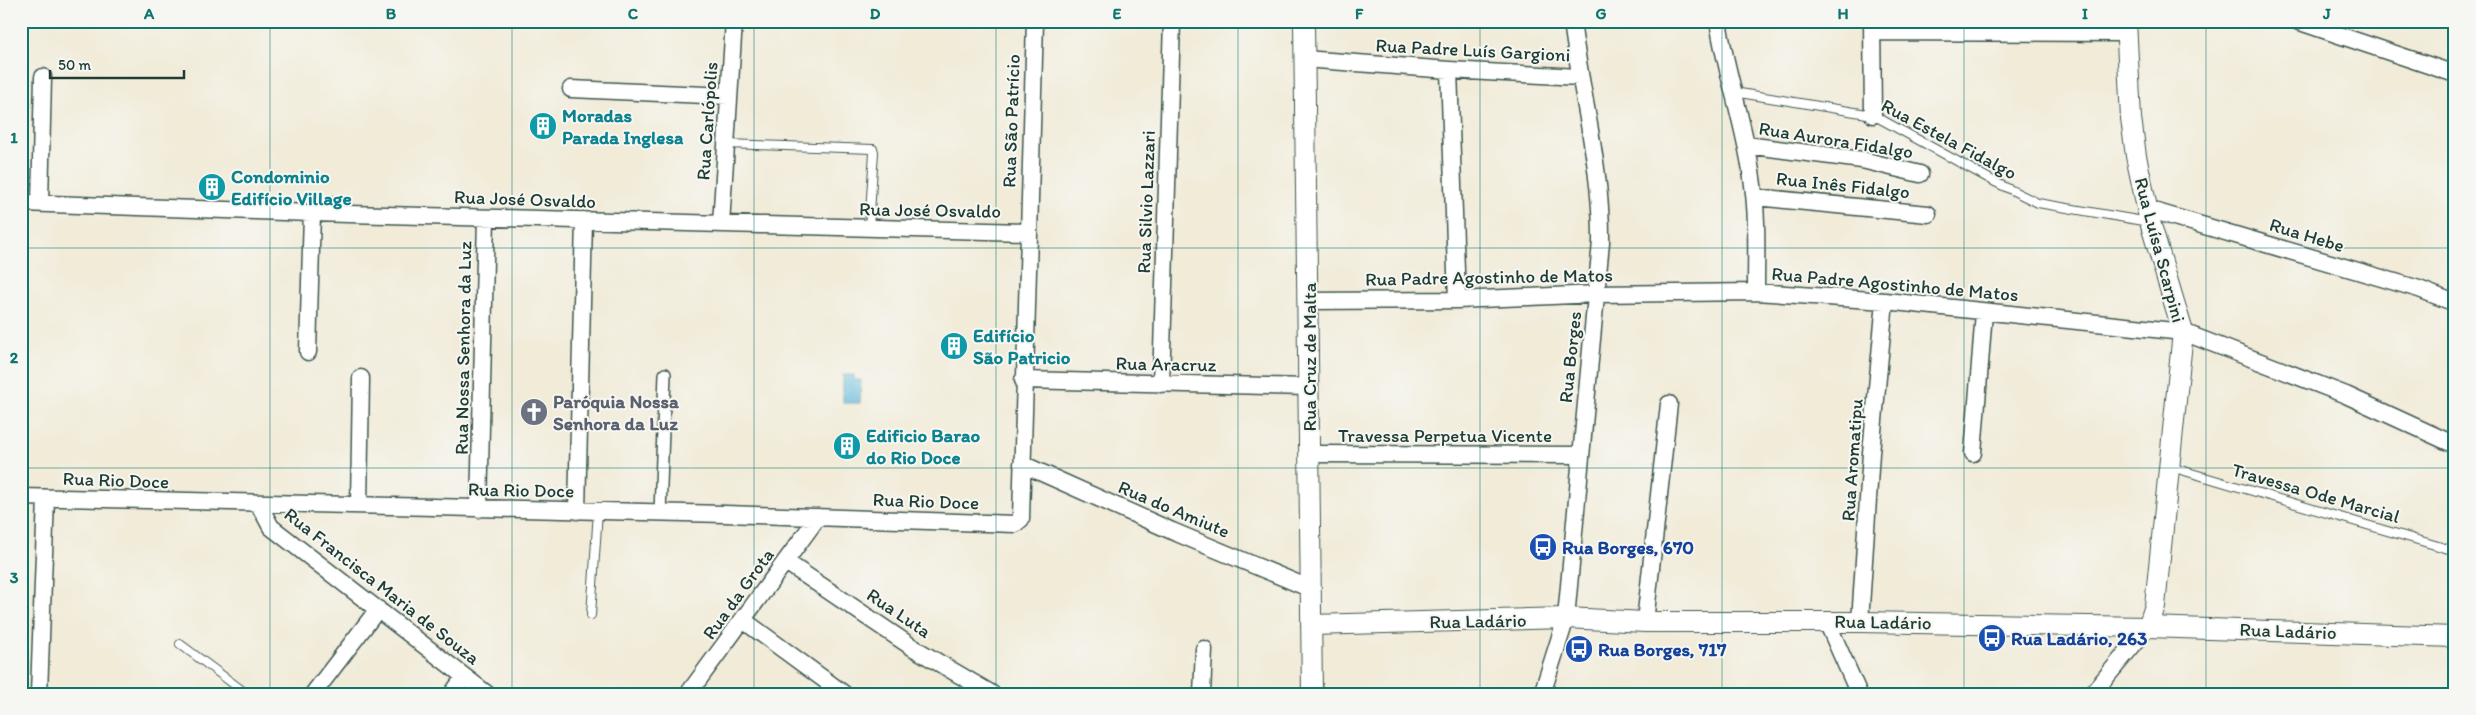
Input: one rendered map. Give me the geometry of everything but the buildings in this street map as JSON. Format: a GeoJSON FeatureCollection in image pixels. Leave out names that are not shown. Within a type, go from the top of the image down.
{"type":"FeatureCollection","features":[{"type":"Feature","properties":{"kind":"street","name":"Rua Carlópolis"},"geometry":{"type":"LineString","coordinates":[[721,224],[734,21]]}},
{"type":"Feature","properties":{"kind":"street","name":"Rua São Patrício"},"geometry":{"type":"LineString","coordinates":[[1019,522],[1035,21]]}},
{"type":"Feature","properties":{"kind":"street","name":"Rua Silvio Lazzari"},"geometry":{"type":"LineString","coordinates":[[1161,384],[1172,21]]}},
{"type":"Feature","properties":{"kind":"street","name":"Rua Cruz de Malta"},"geometry":{"type":"LineString","coordinates":[[1304,21],[1309,301],[1312,694]]}},
{"type":"Feature","properties":{"kind":"street","name":"Rua Borges"},"geometry":{"type":"LineString","coordinates":[[1542,694],[1566,618],[1596,294],[1601,209],[1579,77],[1572,21]]}},
{"type":"Feature","properties":{"kind":"street"},"geometry":{"type":"LineString","coordinates":[[1718,21],[1732,92],[1746,145],[1755,197],[1756,292]]}},
{"type":"Feature","properties":{"kind":"street"},"geometry":{"type":"LineString","coordinates":[[2296,21],[2455,74]]}},
{"type":"Feature","properties":{"kind":"street"},"geometry":{"type":"LineString","coordinates":[[1873,115],[1872,26],[2126,27]]}},
{"type":"Feature","properties":{"kind":"street","name":"Rua Luísa Scarpini"},"geometry":{"type":"LineString","coordinates":[[2126,27],[2131,118],[2148,215],[2183,332],[2154,606],[2148,627]]}},
{"type":"Feature","properties":{"kind":"street","name":"Rua Padre Luís Gargioni"},"geometry":{"type":"LineString","coordinates":[[1304,59],[1449,70],[1579,77]]}},
{"type":"Feature","properties":{"kind":"street"},"geometry":{"type":"LineString","coordinates":[[1449,70],[1457,300]]}},
{"type":"Feature","properties":{"kind":"street"},"geometry":{"type":"LineString","coordinates":[[40,203],[43,77]]}},
{"type":"Feature","properties":{"kind":"street"},"geometry":{"type":"LineString","coordinates":[[571,89],[728,96]]}},
{"type":"Feature","properties":{"kind":"street","name":"Rua Aurora Fidalgo"},"geometry":{"type":"LineString","coordinates":[[1746,145],[1862,160],[1920,174]]}},
{"type":"Feature","properties":{"kind":"street","name":"Rua Inês Fidalgo"},"geometry":{"type":"LineString","coordinates":[[1755,197],[1928,214]]}},
{"type":"Feature","properties":{"kind":"street","name":"Rua José Osvaldo"},"geometry":{"type":"LineString","coordinates":[[21,202],[312,213],[332,207],[486,218],[1028,232]]}},
{"type":"Feature","properties":{"kind":"street"},"geometry":{"type":"LineString","coordinates":[[308,352],[312,213]]}},
{"type":"Feature","properties":{"kind":"street","name":"Rua Hebe"},"geometry":{"type":"LineString","coordinates":[[2148,215],[2419,289],[2455,303]]}},
{"type":"Feature","properties":{"kind":"street","name":"Rua Nossa Senhora da Luz"},"geometry":{"type":"LineString","coordinates":[[479,509],[486,218]]}},
{"type":"Feature","properties":{"kind":"street"},"geometry":{"type":"LineString","coordinates":[[577,511],[584,220]]}},
{"type":"Feature","properties":{"kind":"street","name":"Rua Padre Agostinho de Matos"},"geometry":{"type":"LineString","coordinates":[[1309,301],[1457,300],[1596,294],[1756,292],[1885,302],[2183,332],[2346,395],[2455,445]]}},
{"type":"Feature","properties":{"kind":"street","name":"Rua Aromatipu"},"geometry":{"type":"LineString","coordinates":[[1860,622],[1871,453],[1885,302]]}},
{"type":"Feature","properties":{"kind":"street"},"geometry":{"type":"LineString","coordinates":[[1974,453],[1984,312]]}},
{"type":"Feature","properties":{"kind":"street"},"geometry":{"type":"LineString","coordinates":[[660,513],[665,374]]}},
{"type":"Feature","properties":{"kind":"street"},"geometry":{"type":"LineString","coordinates":[[359,505],[361,378]]}},
{"type":"Feature","properties":{"kind":"street","name":"Rua Aracruz"},"geometry":{"type":"LineString","coordinates":[[1023,380],[1309,387]]}},
{"type":"Feature","properties":{"kind":"street"},"geometry":{"type":"LineString","coordinates":[[1645,622],[1669,404]]}},
{"type":"Feature","properties":{"kind":"street","name":"Travessa Perpetua Vicente"},"geometry":{"type":"LineString","coordinates":[[1310,454],[1580,455]]}},
{"type":"Feature","properties":{"kind":"street","name":"Rua do Amiute"},"geometry":{"type":"LineString","coordinates":[[1022,464],[1172,531],[1311,589]]}},
{"type":"Feature","properties":{"kind":"street","name":"Rua Rio Doce"},"geometry":{"type":"LineString","coordinates":[[21,497],[598,511],[1015,524],[1019,522]]}},
{"type":"Feature","properties":{"kind":"street"},"geometry":{"type":"LineString","coordinates":[[40,694],[46,498]]}},
{"type":"Feature","properties":{"kind":"street","name":"Rua Francisca Maria de Souza"},"geometry":{"type":"LineString","coordinates":[[258,504],[271,527],[487,694]]}},
{"type":"Feature","properties":{"kind":"street","name":"Rua da Grota"},"geometry":{"type":"LineString","coordinates":[[688,694],[818,517]]}},
{"type":"Feature","properties":{"kind":"street","name":"Rua Luta"},"geometry":{"type":"LineString","coordinates":[[786,562],[912,647],[983,692]]}},
{"type":"Feature","properties":{"kind":"street"},"geometry":{"type":"LineString","coordinates":[[312,694],[378,608]]}},
{"type":"Feature","properties":{"kind":"street","name":"Rua Ladário"},"geometry":{"type":"LineString","coordinates":[[1311,625],[1566,618],[1645,622],[1860,622],[2148,627],[2455,637]]}},
{"type":"Feature","properties":{"kind":"street"},"geometry":{"type":"LineString","coordinates":[[743,620],[844,694]]}},
{"type":"Feature","properties":{"kind":"street"},"geometry":{"type":"LineString","coordinates":[[1827,622],[1858,694]]}},
{"type":"Feature","properties":{"kind":"street"},"geometry":{"type":"LineString","coordinates":[[2092,694],[2148,627]]}},
{"type":"Feature","properties":{"kind":"street"},"geometry":{"type":"LineString","coordinates":[[1202,694],[1204,649]]}},
{"type":"Feature","properties":{"kind":"street"},"geometry":{"type":"LineString","coordinates":[[452,694],[464,677]]}},
{"type":"Feature","properties":{"kind":"lane","name":"Rua Estela Fidalgo"},"geometry":{"type":"LineString","coordinates":[[1732,92],[1873,115],[1997,184],[2038,203],[2148,215]]}},
{"type":"Feature","properties":{"kind":"lane"},"geometry":{"type":"LineString","coordinates":[[725,144],[869,147],[874,152],[869,228]]}},
{"type":"Feature","properties":{"kind":"lane","name":"Travessa Ode Marcial"},"geometry":{"type":"LineString","coordinates":[[2168,466],[2455,551]]}},
{"type":"Feature","properties":{"kind":"lane"},"geometry":{"type":"LineString","coordinates":[[591,615],[598,511]]}},
{"type":"Feature","properties":{"kind":"lane"},"geometry":{"type":"LineString","coordinates":[[180,644],[247,694]]}},
{"type":"Feature","properties":{"kind":"water"},"geometry":{"type":"Polygon","coordinates":[[[843,375],[854,375],[854,380],[861,380],[860,403],[843,403],[843,375]]]}},
{"type":"Feature","properties":{"kind":"place","name":"Moradas Parada Inglesa"},"geometry":{"type":"Point","coordinates":[543,126]}},
{"type":"Feature","properties":{"kind":"place","name":"Condominio Edifício Village"},"geometry":{"type":"Point","coordinates":[212,187]}},
{"type":"Feature","properties":{"kind":"place","name":"Edifício São Patricio"},"geometry":{"type":"Point","coordinates":[954,346]}},
{"type":"Feature","properties":{"kind":"place","name":"Paróquia Nossa Senhora da Luz"},"geometry":{"type":"Point","coordinates":[534,412]}},
{"type":"Feature","properties":{"kind":"place","name":"Edificio Barao do Rio Doce"},"geometry":{"type":"Point","coordinates":[847,446]}},
{"type":"Feature","properties":{"kind":"place","name":"Rua Borges, 670"},"geometry":{"type":"Point","coordinates":[1543,547]}},
{"type":"Feature","properties":{"kind":"place","name":"Rua Ladário, 263"},"geometry":{"type":"Point","coordinates":[1992,638]}},
{"type":"Feature","properties":{"kind":"place","name":"Rua Borges, 717"},"geometry":{"type":"Point","coordinates":[1579,649]}}]}
